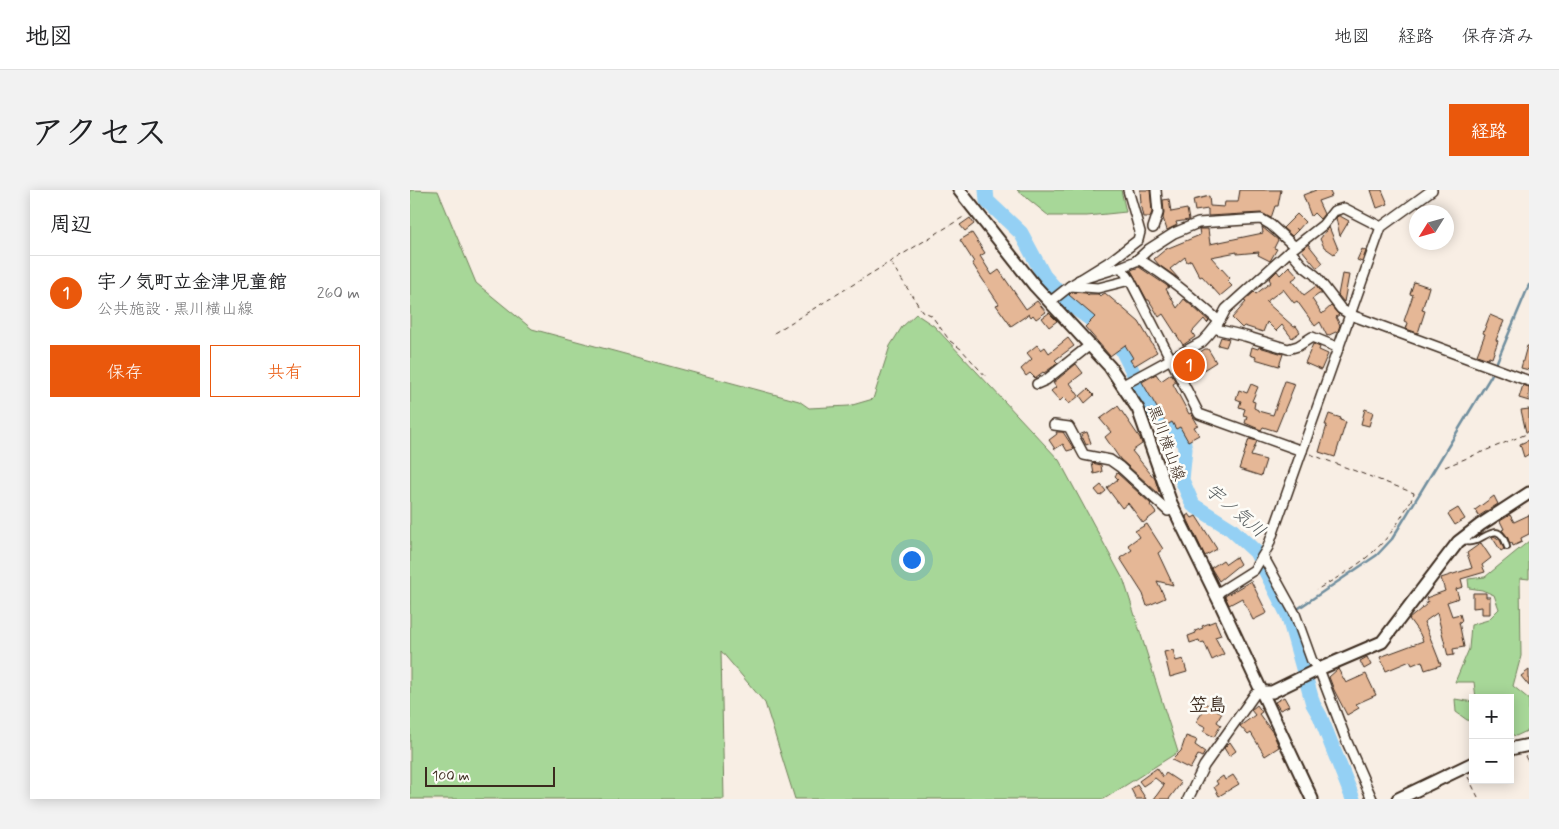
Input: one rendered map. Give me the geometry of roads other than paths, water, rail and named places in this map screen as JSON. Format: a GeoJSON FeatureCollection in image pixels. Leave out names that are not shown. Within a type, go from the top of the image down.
{"type":"FeatureCollection","features":[{"type":"Feature","properties":{"kind":"main road","name":"黒川横山線"},"geometry":{"type":"LineString","coordinates":[[959,190],[1035,286],[1052,300],[1110,367],[1131,380],[1138,409],[1174,510],[1216,594],[1312,799]]}},
{"type":"Feature","properties":{"kind":"main road"},"geometry":{"type":"LineString","coordinates":[[1262,692],[1272,692],[1382,642],[1458,542],[1529,493]]}},
{"type":"Feature","properties":{"kind":"main road"},"geometry":{"type":"LineString","coordinates":[[1514,749],[1527,751]]}},
{"type":"Feature","properties":{"kind":"main road"},"geometry":{"type":"LineString","coordinates":[[1398,799],[1468,766]]}},
{"type":"Feature","properties":{"kind":"street"},"geometry":{"type":"LineString","coordinates":[[1052,300],[1112,260],[1138,240],[1140,232],[1128,190]]}},
{"type":"Feature","properties":{"kind":"street"},"geometry":{"type":"LineString","coordinates":[[1153,228],[1158,213],[1156,190]]}},
{"type":"Feature","properties":{"kind":"street"},"geometry":{"type":"LineString","coordinates":[[1216,594],[1254,570],[1268,547],[1340,348],[1381,227],[1432,190]]}},
{"type":"Feature","properties":{"kind":"street"},"geometry":{"type":"LineString","coordinates":[[1080,280],[1121,267],[1138,259],[1149,249],[1174,233],[1198,224],[1261,219],[1271,224],[1295,247],[1334,211],[1344,208],[1381,227]]}},
{"type":"Feature","properties":{"kind":"street"},"geometry":{"type":"LineString","coordinates":[[1140,232],[1153,228]]}},
{"type":"Feature","properties":{"kind":"street"},"geometry":{"type":"LineString","coordinates":[[1153,228],[1164,239]]}},
{"type":"Feature","properties":{"kind":"street"},"geometry":{"type":"LineString","coordinates":[[1131,380],[1202,342],[1217,324],[1226,309],[1290,251],[1302,265],[1315,275],[1341,309],[1351,315],[1529,381]]}},
{"type":"Feature","properties":{"kind":"street"},"geometry":{"type":"LineString","coordinates":[[1138,259],[1182,287],[1217,324],[1220,330],[1288,349],[1298,346],[1312,337],[1340,348]]}},
{"type":"Feature","properties":{"kind":"street"},"geometry":{"type":"LineString","coordinates":[[1121,267],[1130,280],[1198,414],[1302,451]]}},
{"type":"Feature","properties":{"kind":"street"},"geometry":{"type":"LineString","coordinates":[[1066,289],[1098,288],[1130,280]]}},
{"type":"Feature","properties":{"kind":"street"},"geometry":{"type":"LineString","coordinates":[[1037,384],[1046,380],[1090,345]]}},
{"type":"Feature","properties":{"kind":"street"},"geometry":{"type":"LineString","coordinates":[[1054,425],[1069,427],[1084,455],[1110,460],[1168,511],[1174,510]]}},
{"type":"Feature","properties":{"kind":"street"},"geometry":{"type":"LineString","coordinates":[[1262,557],[1294,612],[1315,671],[1372,799]]}},
{"type":"Feature","properties":{"kind":"street"},"geometry":{"type":"LineString","coordinates":[[1188,799],[1204,766],[1255,694],[1262,692]]}},
{"type":"Feature","properties":{"kind":"lane"},"geometry":{"type":"LineString","coordinates":[[1467,542],[1474,542],[1485,535],[1495,532],[1502,536],[1507,547]]}},
{"type":"Feature","properties":{"kind":"waterway","name":"宇ノ気川"},"geometry":{"type":"LineString","coordinates":[[986,190],[987,201],[1021,233],[1044,276],[1067,302],[1116,338],[1153,412],[1183,439],[1185,449],[1182,480],[1193,505],[1231,529],[1256,552],[1288,615],[1313,704],[1320,716],[1353,799]]}},
{"type":"Feature","properties":{"kind":"waterway"},"geometry":{"type":"LineString","coordinates":[[1296,610],[1377,555],[1392,539],[1491,376],[1529,285]]}},
{"type":"Feature","properties":{"kind":"place","name":"宇ノ気町立金津児童館"},"geometry":{"type":"Point","coordinates":[1189,365]}},
{"type":"Feature","properties":{"kind":"district","name":"笠島"},"geometry":{"type":"Point","coordinates":[1208,705]}}]}
